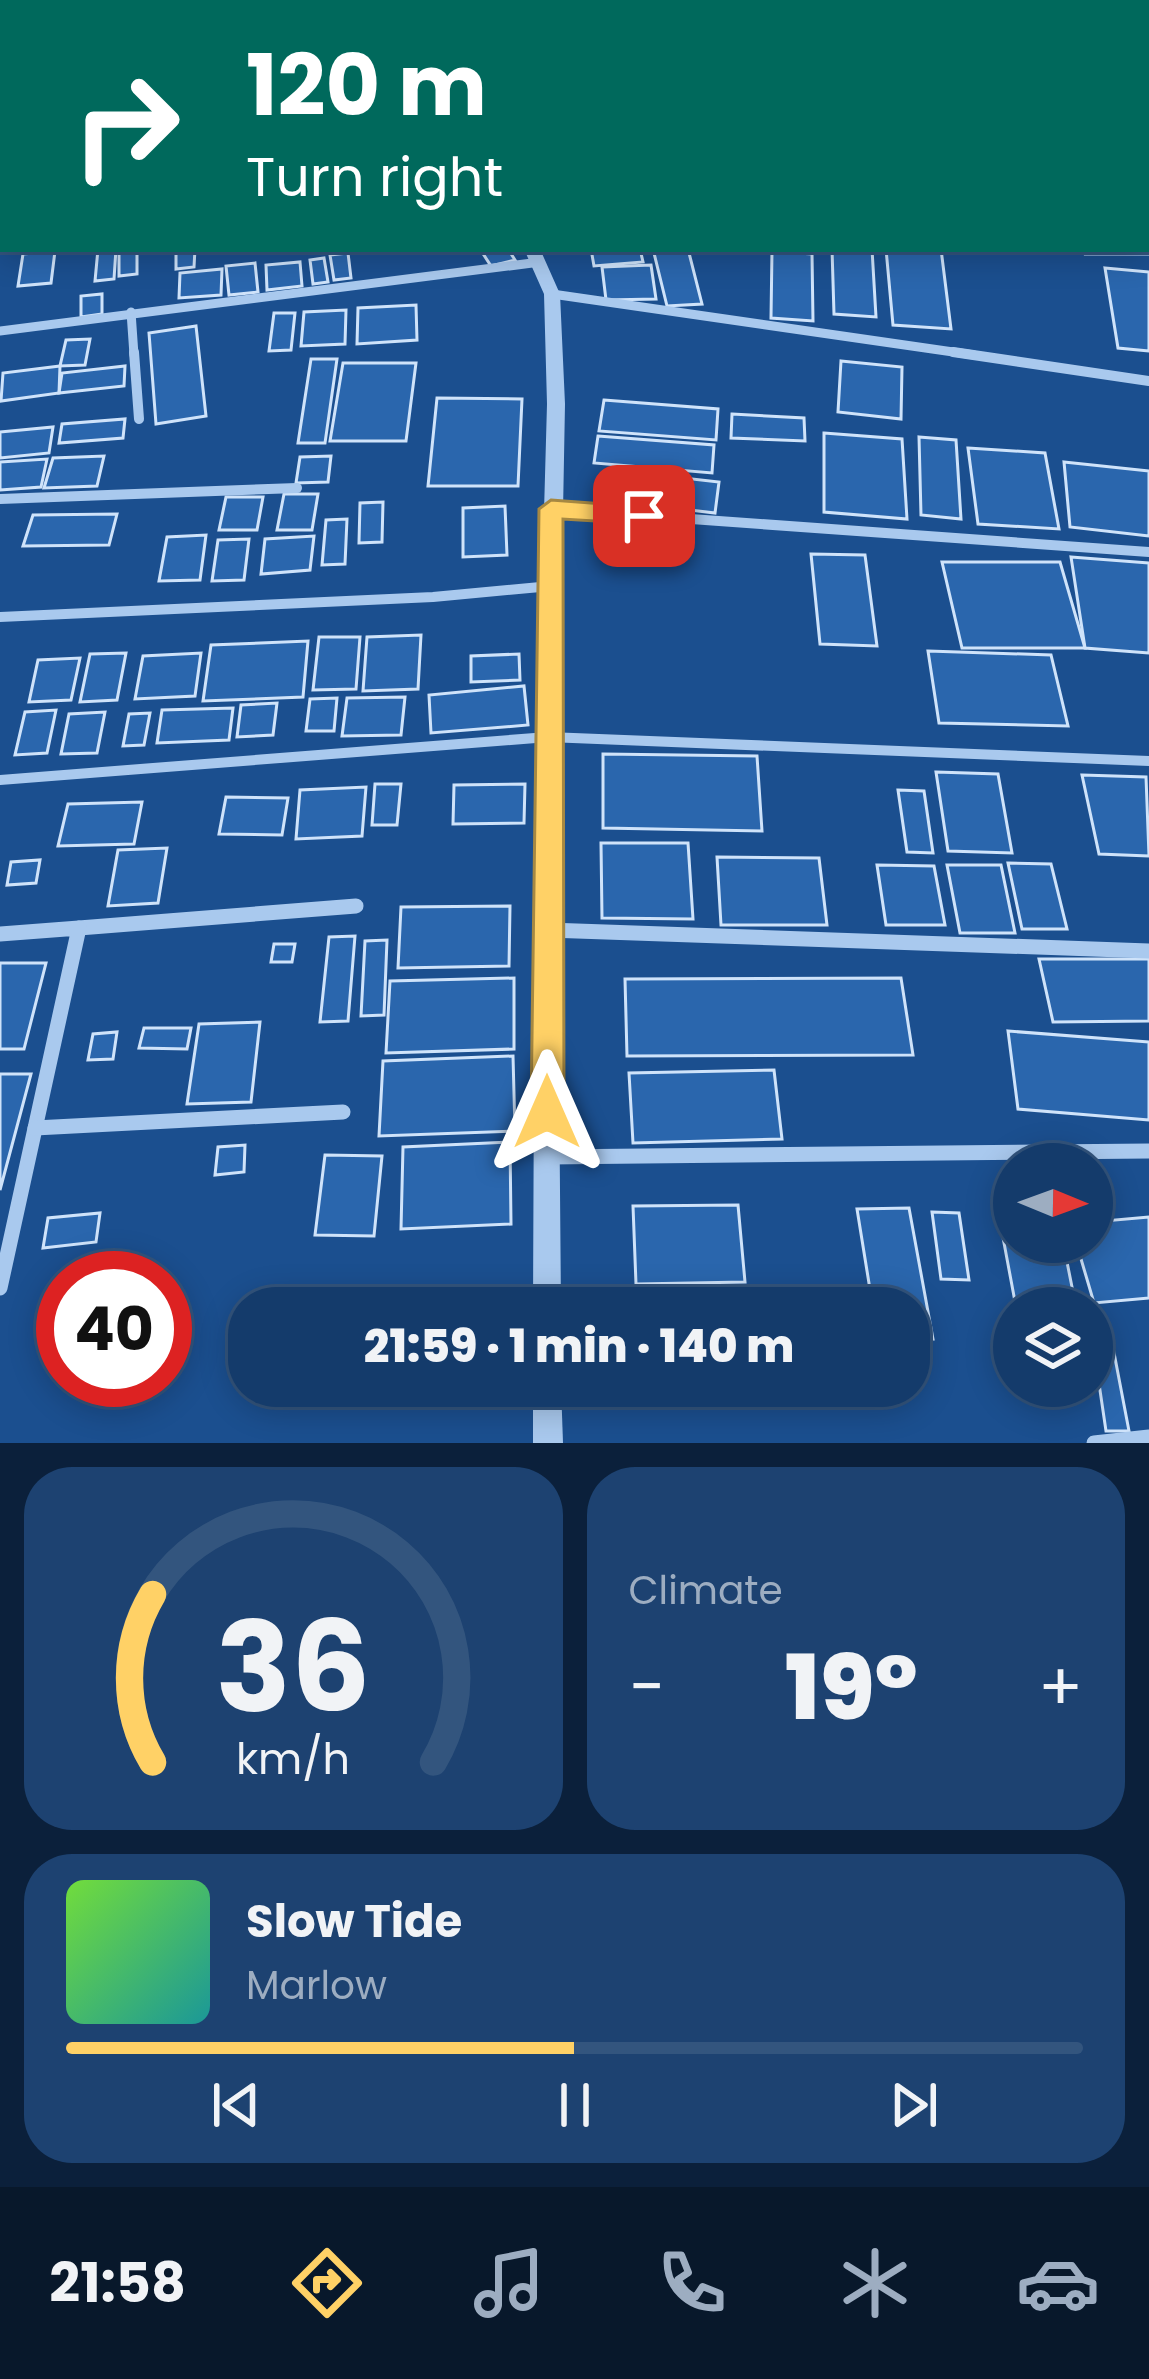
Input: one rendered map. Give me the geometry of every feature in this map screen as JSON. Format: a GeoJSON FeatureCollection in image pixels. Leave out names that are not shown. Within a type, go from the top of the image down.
{"type":"FeatureCollection","features":[{"type":"Feature","properties":{"kind":"street"},"geometry":{"type":"LineString","coordinates":[[0,331],[536,255],[552,294],[556,404],[548,737],[547,1287]]}},
{"type":"Feature","properties":{"kind":"street"},"geometry":{"type":"LineString","coordinates":[[552,294],[1149,381]]}},
{"type":"Feature","properties":{"kind":"street"},"geometry":{"type":"LineString","coordinates":[[131,312],[139,419]]}},
{"type":"Feature","properties":{"kind":"street"},"geometry":{"type":"LineString","coordinates":[[0,499],[297,488]]}},
{"type":"Feature","properties":{"kind":"street"},"geometry":{"type":"LineString","coordinates":[[551,509],[1149,552]]}},
{"type":"Feature","properties":{"kind":"street"},"geometry":{"type":"LineString","coordinates":[[0,617],[433,597],[551,586]]}},
{"type":"Feature","properties":{"kind":"street"},"geometry":{"type":"LineString","coordinates":[[0,780],[548,737],[1149,760]]}},
{"type":"Feature","properties":{"kind":"street"},"geometry":{"type":"LineString","coordinates":[[0,934],[356,906]]}},
{"type":"Feature","properties":{"kind":"street"},"geometry":{"type":"LineString","coordinates":[[0,1288],[79,928]]}},
{"type":"Feature","properties":{"kind":"street"},"geometry":{"type":"LineString","coordinates":[[548,930],[1149,951]]}},
{"type":"Feature","properties":{"kind":"street"},"geometry":{"type":"LineString","coordinates":[[35,1128],[343,1112]]}},
{"type":"Feature","properties":{"kind":"street"},"geometry":{"type":"LineString","coordinates":[[547,1157],[1149,1150]]}},
{"type":"Feature","properties":{"kind":"street"},"geometry":{"type":"LineString","coordinates":[[548,1407],[548,1443]]}},
{"type":"Feature","properties":{"kind":"street"},"geometry":{"type":"LineString","coordinates":[[1094,1443],[1149,1437]]}},
{"type":"Feature","properties":{"kind":"building"},"geometry":{"type":"Polygon","coordinates":[[[55,252],[51,283],[18,286],[23,254],[55,252]]]}},
{"type":"Feature","properties":{"kind":"building"},"geometry":{"type":"Polygon","coordinates":[[[98,252],[116,252],[114,279],[95,281],[98,252]]]}},
{"type":"Feature","properties":{"kind":"building"},"geometry":{"type":"Polygon","coordinates":[[[119,252],[137,252],[137,274],[119,276],[119,252]]]}},
{"type":"Feature","properties":{"kind":"building"},"geometry":{"type":"Polygon","coordinates":[[[176,252],[195,252],[194,267],[176,269],[176,252]]]}},
{"type":"Feature","properties":{"kind":"building"},"geometry":{"type":"Polygon","coordinates":[[[482,252],[510,252],[515,260],[491,266],[482,252]]]}},
{"type":"Feature","properties":{"kind":"building"},"geometry":{"type":"Polygon","coordinates":[[[592,252],[641,252],[643,262],[594,266],[592,252]]]}},
{"type":"Feature","properties":{"kind":"building"},"geometry":{"type":"Polygon","coordinates":[[[654,252],[689,252],[702,304],[667,306],[654,252]]]}},
{"type":"Feature","properties":{"kind":"building"},"geometry":{"type":"Polygon","coordinates":[[[772,252],[812,254],[813,321],[771,318],[772,252]]]}},
{"type":"Feature","properties":{"kind":"building"},"geometry":{"type":"Polygon","coordinates":[[[832,252],[872,252],[876,317],[834,314],[832,252]]]}},
{"type":"Feature","properties":{"kind":"building"},"geometry":{"type":"Polygon","coordinates":[[[886,252],[941,252],[951,329],[893,325],[886,252]]]}},
{"type":"Feature","properties":{"kind":"building"},"geometry":{"type":"Polygon","coordinates":[[[1084,252],[1149,254],[1085,254],[1084,252]]]}},
{"type":"Feature","properties":{"kind":"building"},"geometry":{"type":"Polygon","coordinates":[[[348,253],[351,278],[334,280],[330,255],[348,253]]]}},
{"type":"Feature","properties":{"kind":"building"},"geometry":{"type":"Polygon","coordinates":[[[324,258],[328,282],[313,284],[310,260],[324,258]]]}},
{"type":"Feature","properties":{"kind":"building"},"geometry":{"type":"Polygon","coordinates":[[[300,262],[302,286],[267,290],[266,265],[300,262]]]}},
{"type":"Feature","properties":{"kind":"building"},"geometry":{"type":"Polygon","coordinates":[[[255,263],[258,292],[229,295],[226,266],[255,263]]]}},
{"type":"Feature","properties":{"kind":"building"},"geometry":{"type":"Polygon","coordinates":[[[651,265],[656,299],[606,300],[602,267],[651,265]]]}},
{"type":"Feature","properties":{"kind":"building"},"geometry":{"type":"Polygon","coordinates":[[[1105,268],[1149,272],[1149,351],[1118,348],[1105,268]]]}},
{"type":"Feature","properties":{"kind":"building"},"geometry":{"type":"Polygon","coordinates":[[[222,269],[221,295],[179,298],[180,273],[222,269]]]}},
{"type":"Feature","properties":{"kind":"building"},"geometry":{"type":"Polygon","coordinates":[[[102,294],[102,314],[81,317],[81,296],[102,294]]]}},
{"type":"Feature","properties":{"kind":"building"},"geometry":{"type":"Polygon","coordinates":[[[416,305],[417,340],[357,344],[358,308],[416,305]]]}},
{"type":"Feature","properties":{"kind":"building"},"geometry":{"type":"Polygon","coordinates":[[[346,310],[345,344],[301,346],[304,312],[346,310]]]}},
{"type":"Feature","properties":{"kind":"building"},"geometry":{"type":"Polygon","coordinates":[[[274,313],[295,313],[291,350],[269,351],[274,313]]]}},
{"type":"Feature","properties":{"kind":"building"},"geometry":{"type":"Polygon","coordinates":[[[196,326],[206,416],[156,424],[149,333],[196,326]]]}},
{"type":"Feature","properties":{"kind":"building"},"geometry":{"type":"Polygon","coordinates":[[[90,339],[85,365],[60,366],[66,340],[90,339]]]}},
{"type":"Feature","properties":{"kind":"building"},"geometry":{"type":"Polygon","coordinates":[[[311,359],[337,359],[325,443],[298,443],[311,359]]]}},
{"type":"Feature","properties":{"kind":"building"},"geometry":{"type":"Polygon","coordinates":[[[841,361],[902,367],[901,419],[838,412],[841,361]]]}},
{"type":"Feature","properties":{"kind":"building"},"geometry":{"type":"Polygon","coordinates":[[[343,363],[416,363],[406,441],[330,441],[343,363]]]}},
{"type":"Feature","properties":{"kind":"building"},"geometry":{"type":"Polygon","coordinates":[[[60,366],[59,393],[1,401],[3,373],[60,366]]]}},
{"type":"Feature","properties":{"kind":"building"},"geometry":{"type":"Polygon","coordinates":[[[125,366],[124,386],[59,393],[62,373],[125,366]]]}},
{"type":"Feature","properties":{"kind":"building"},"geometry":{"type":"Polygon","coordinates":[[[437,398],[522,399],[518,486],[428,486],[437,398]]]}},
{"type":"Feature","properties":{"kind":"building"},"geometry":{"type":"Polygon","coordinates":[[[604,400],[718,409],[716,440],[599,431],[604,400]]]}},
{"type":"Feature","properties":{"kind":"building"},"geometry":{"type":"Polygon","coordinates":[[[732,414],[804,418],[805,441],[731,438],[732,414]]]}},
{"type":"Feature","properties":{"kind":"building"},"geometry":{"type":"Polygon","coordinates":[[[125,419],[123,438],[59,443],[62,424],[125,419]]]}},
{"type":"Feature","properties":{"kind":"building"},"geometry":{"type":"Polygon","coordinates":[[[53,427],[49,453],[0,458],[0,432],[53,427]]]}},
{"type":"Feature","properties":{"kind":"building"},"geometry":{"type":"Polygon","coordinates":[[[824,433],[902,439],[907,519],[824,512],[824,433]]]}},
{"type":"Feature","properties":{"kind":"building"},"geometry":{"type":"Polygon","coordinates":[[[598,436],[714,445],[712,473],[594,463],[598,436]]]}},
{"type":"Feature","properties":{"kind":"building"},"geometry":{"type":"Polygon","coordinates":[[[919,437],[956,440],[961,519],[921,515],[919,437]]]}},
{"type":"Feature","properties":{"kind":"building"},"geometry":{"type":"Polygon","coordinates":[[[968,448],[1045,453],[1059,529],[978,524],[968,448]]]}},
{"type":"Feature","properties":{"kind":"building"},"geometry":{"type":"Polygon","coordinates":[[[104,456],[97,486],[44,488],[53,458],[104,456]]]}},
{"type":"Feature","properties":{"kind":"building"},"geometry":{"type":"Polygon","coordinates":[[[331,456],[328,482],[296,483],[300,457],[331,456]]]}},
{"type":"Feature","properties":{"kind":"building"},"geometry":{"type":"Polygon","coordinates":[[[47,459],[41,487],[0,490],[0,462],[47,459]]]}},
{"type":"Feature","properties":{"kind":"building"},"geometry":{"type":"Polygon","coordinates":[[[1064,462],[1149,471],[1149,536],[1070,527],[1064,462]]]}},
{"type":"Feature","properties":{"kind":"building"},"geometry":{"type":"Polygon","coordinates":[[[613,470],[719,482],[715,513],[607,500],[613,470]]]}},
{"type":"Feature","properties":{"kind":"building"},"geometry":{"type":"Polygon","coordinates":[[[284,494],[318,494],[312,530],[277,530],[284,494]]]}},
{"type":"Feature","properties":{"kind":"building"},"geometry":{"type":"Polygon","coordinates":[[[226,497],[263,497],[257,530],[219,530],[226,497]]]}},
{"type":"Feature","properties":{"kind":"building"},"geometry":{"type":"Polygon","coordinates":[[[383,502],[382,542],[359,543],[360,503],[383,502]]]}},
{"type":"Feature","properties":{"kind":"building"},"geometry":{"type":"Polygon","coordinates":[[[505,506],[507,555],[463,557],[463,508],[505,506]]]}},
{"type":"Feature","properties":{"kind":"building"},"geometry":{"type":"Polygon","coordinates":[[[117,514],[109,545],[23,546],[33,515],[117,514]]]}},
{"type":"Feature","properties":{"kind":"building"},"geometry":{"type":"Polygon","coordinates":[[[347,519],[345,564],[322,565],[326,520],[347,519]]]}},
{"type":"Feature","properties":{"kind":"building"},"geometry":{"type":"Polygon","coordinates":[[[206,535],[200,580],[159,581],[167,537],[206,535]]]}},
{"type":"Feature","properties":{"kind":"building"},"geometry":{"type":"Polygon","coordinates":[[[314,536],[310,570],[261,574],[265,539],[314,536]]]}},
{"type":"Feature","properties":{"kind":"building"},"geometry":{"type":"Polygon","coordinates":[[[249,539],[244,580],[212,581],[218,540],[249,539]]]}},
{"type":"Feature","properties":{"kind":"building"},"geometry":{"type":"Polygon","coordinates":[[[811,554],[865,555],[877,646],[820,644],[811,554]]]}},
{"type":"Feature","properties":{"kind":"building"},"geometry":{"type":"Polygon","coordinates":[[[1071,557],[1149,563],[1149,653],[1085,648],[1071,557]]]}},
{"type":"Feature","properties":{"kind":"building"},"geometry":{"type":"Polygon","coordinates":[[[942,562],[1060,562],[1085,648],[962,648],[942,562]]]}},
{"type":"Feature","properties":{"kind":"building"},"geometry":{"type":"Polygon","coordinates":[[[421,635],[418,689],[363,691],[367,637],[421,635]]]}},
{"type":"Feature","properties":{"kind":"building"},"geometry":{"type":"Polygon","coordinates":[[[319,637],[360,637],[356,689],[313,690],[319,637]]]}},
{"type":"Feature","properties":{"kind":"building"},"geometry":{"type":"Polygon","coordinates":[[[308,641],[303,697],[203,701],[211,645],[308,641]]]}},
{"type":"Feature","properties":{"kind":"building"},"geometry":{"type":"Polygon","coordinates":[[[928,651],[1051,655],[1068,726],[939,723],[928,651]]]}},
{"type":"Feature","properties":{"kind":"building"},"geometry":{"type":"Polygon","coordinates":[[[126,653],[117,700],[80,702],[90,654],[126,653]]]}},
{"type":"Feature","properties":{"kind":"building"},"geometry":{"type":"Polygon","coordinates":[[[201,653],[195,696],[135,699],[143,656],[201,653]]]}},
{"type":"Feature","properties":{"kind":"building"},"geometry":{"type":"Polygon","coordinates":[[[519,654],[520,680],[471,682],[471,656],[519,654]]]}},
{"type":"Feature","properties":{"kind":"building"},"geometry":{"type":"Polygon","coordinates":[[[80,658],[71,700],[29,702],[38,660],[80,658]]]}},
{"type":"Feature","properties":{"kind":"building"},"geometry":{"type":"Polygon","coordinates":[[[524,686],[528,725],[431,733],[429,695],[524,686]]]}},
{"type":"Feature","properties":{"kind":"building"},"geometry":{"type":"Polygon","coordinates":[[[405,697],[401,735],[342,736],[347,698],[405,697]]]}},
{"type":"Feature","properties":{"kind":"building"},"geometry":{"type":"Polygon","coordinates":[[[337,698],[334,731],[306,731],[310,699],[337,698]]]}},
{"type":"Feature","properties":{"kind":"building"},"geometry":{"type":"Polygon","coordinates":[[[277,703],[273,735],[237,737],[241,705],[277,703]]]}},
{"type":"Feature","properties":{"kind":"building"},"geometry":{"type":"Polygon","coordinates":[[[233,708],[229,740],[157,743],[162,710],[233,708]]]}},
{"type":"Feature","properties":{"kind":"building"},"geometry":{"type":"Polygon","coordinates":[[[56,710],[47,753],[15,755],[25,712],[56,710]]]}},
{"type":"Feature","properties":{"kind":"building"},"geometry":{"type":"Polygon","coordinates":[[[105,712],[97,753],[61,754],[69,714],[105,712]]]}},
{"type":"Feature","properties":{"kind":"building"},"geometry":{"type":"Polygon","coordinates":[[[150,713],[144,745],[123,746],[129,714],[150,713]]]}},
{"type":"Feature","properties":{"kind":"building"},"geometry":{"type":"Polygon","coordinates":[[[603,754],[757,756],[762,831],[603,828],[603,754]]]}},
{"type":"Feature","properties":{"kind":"building"},"geometry":{"type":"Polygon","coordinates":[[[936,772],[998,774],[1012,853],[948,851],[936,772]]]}},
{"type":"Feature","properties":{"kind":"building"},"geometry":{"type":"Polygon","coordinates":[[[1082,775],[1146,777],[1149,856],[1099,854],[1082,775]]]}},
{"type":"Feature","properties":{"kind":"building"},"geometry":{"type":"Polygon","coordinates":[[[375,784],[401,784],[397,825],[372,825],[375,784]]]}},
{"type":"Feature","properties":{"kind":"building"},"geometry":{"type":"Polygon","coordinates":[[[525,784],[524,823],[453,824],[454,785],[525,784]]]}},
{"type":"Feature","properties":{"kind":"building"},"geometry":{"type":"Polygon","coordinates":[[[366,787],[362,836],[296,839],[300,790],[366,787]]]}},
{"type":"Feature","properties":{"kind":"building"},"geometry":{"type":"Polygon","coordinates":[[[898,790],[924,791],[933,853],[907,852],[898,790]]]}},
{"type":"Feature","properties":{"kind":"building"},"geometry":{"type":"Polygon","coordinates":[[[226,797],[288,798],[282,835],[219,834],[226,797]]]}},
{"type":"Feature","properties":{"kind":"building"},"geometry":{"type":"Polygon","coordinates":[[[142,802],[134,844],[58,846],[68,804],[142,802]]]}},
{"type":"Feature","properties":{"kind":"building"},"geometry":{"type":"Polygon","coordinates":[[[601,843],[688,843],[693,919],[602,918],[601,843]]]}},
{"type":"Feature","properties":{"kind":"building"},"geometry":{"type":"Polygon","coordinates":[[[167,848],[158,903],[108,906],[118,850],[167,848]]]}},
{"type":"Feature","properties":{"kind":"building"},"geometry":{"type":"Polygon","coordinates":[[[717,857],[819,858],[827,925],[721,925],[717,857]]]}},
{"type":"Feature","properties":{"kind":"building"},"geometry":{"type":"Polygon","coordinates":[[[40,860],[36,883],[7,885],[11,862],[40,860]]]}},
{"type":"Feature","properties":{"kind":"building"},"geometry":{"type":"Polygon","coordinates":[[[1008,863],[1051,864],[1067,929],[1022,929],[1008,863]]]}},
{"type":"Feature","properties":{"kind":"building"},"geometry":{"type":"Polygon","coordinates":[[[877,865],[934,866],[945,925],[886,925],[877,865]]]}},
{"type":"Feature","properties":{"kind":"building"},"geometry":{"type":"Polygon","coordinates":[[[947,865],[1001,865],[1015,933],[960,933],[947,865]]]}},
{"type":"Feature","properties":{"kind":"building"},"geometry":{"type":"Polygon","coordinates":[[[510,906],[509,966],[398,968],[401,907],[510,906]]]}},
{"type":"Feature","properties":{"kind":"building"},"geometry":{"type":"Polygon","coordinates":[[[355,936],[348,1021],[320,1022],[329,937],[355,936]]]}},
{"type":"Feature","properties":{"kind":"building"},"geometry":{"type":"Polygon","coordinates":[[[387,940],[384,1015],[361,1016],[365,941],[387,940]]]}},
{"type":"Feature","properties":{"kind":"building"},"geometry":{"type":"Polygon","coordinates":[[[274,944],[295,944],[292,962],[271,962],[274,944]]]}},
{"type":"Feature","properties":{"kind":"building"},"geometry":{"type":"Polygon","coordinates":[[[1039,959],[1149,959],[1149,1021],[1053,1022],[1039,959]]]}},
{"type":"Feature","properties":{"kind":"building"},"geometry":{"type":"Polygon","coordinates":[[[0,963],[46,963],[24,1049],[0,1049],[0,963]]]}},
{"type":"Feature","properties":{"kind":"building"},"geometry":{"type":"Polygon","coordinates":[[[514,978],[514,1049],[386,1053],[390,981],[514,978]]]}},
{"type":"Feature","properties":{"kind":"building"},"geometry":{"type":"Polygon","coordinates":[[[901,978],[913,1055],[627,1056],[625,979],[901,978]]]}},
{"type":"Feature","properties":{"kind":"building"},"geometry":{"type":"Polygon","coordinates":[[[260,1022],[251,1102],[187,1104],[199,1024],[260,1022]]]}},
{"type":"Feature","properties":{"kind":"building"},"geometry":{"type":"Polygon","coordinates":[[[144,1028],[191,1028],[187,1049],[139,1048],[144,1028]]]}},
{"type":"Feature","properties":{"kind":"building"},"geometry":{"type":"Polygon","coordinates":[[[1008,1031],[1149,1042],[1149,1120],[1018,1109],[1008,1031]]]}},
{"type":"Feature","properties":{"kind":"building"},"geometry":{"type":"Polygon","coordinates":[[[117,1032],[113,1059],[88,1060],[93,1034],[117,1032]]]}},
{"type":"Feature","properties":{"kind":"building"},"geometry":{"type":"Polygon","coordinates":[[[513,1056],[515,1131],[379,1136],[383,1061],[513,1056]]]}},
{"type":"Feature","properties":{"kind":"building"},"geometry":{"type":"Polygon","coordinates":[[[774,1070],[782,1139],[633,1143],[629,1073],[774,1070]]]}},
{"type":"Feature","properties":{"kind":"building"},"geometry":{"type":"Polygon","coordinates":[[[0,1074],[31,1074],[0,1190],[0,1074]]]}},
{"type":"Feature","properties":{"kind":"building"},"geometry":{"type":"Polygon","coordinates":[[[510,1142],[511,1224],[401,1229],[403,1147],[510,1142]]]}},
{"type":"Feature","properties":{"kind":"building"},"geometry":{"type":"Polygon","coordinates":[[[245,1145],[244,1172],[215,1175],[218,1147],[245,1145]]]}},
{"type":"Feature","properties":{"kind":"building"},"geometry":{"type":"Polygon","coordinates":[[[325,1155],[382,1156],[374,1236],[315,1235],[325,1155]]]}},
{"type":"Feature","properties":{"kind":"building"},"geometry":{"type":"Polygon","coordinates":[[[738,1205],[745,1282],[636,1284],[633,1206],[738,1205]]]}},
{"type":"Feature","properties":{"kind":"building"},"geometry":{"type":"Polygon","coordinates":[[[909,1208],[923,1287],[870,1287],[857,1209],[909,1208]]]}},
{"type":"Feature","properties":{"kind":"building"},"geometry":{"type":"Polygon","coordinates":[[[932,1212],[959,1213],[969,1280],[941,1279],[932,1212]]]}},
{"type":"Feature","properties":{"kind":"building"},"geometry":{"type":"Polygon","coordinates":[[[100,1213],[96,1242],[43,1248],[48,1218],[100,1213]]]}},
{"type":"Feature","properties":{"kind":"building"},"geometry":{"type":"Polygon","coordinates":[[[1149,1217],[1149,1298],[1113,1301],[1113,1287],[1089,1287],[1082,1263],[1113,1263],[1113,1220],[1149,1217]]]}},
{"type":"Feature","properties":{"kind":"building"},"geometry":{"type":"Polygon","coordinates":[[[1008,1263],[1067,1263],[1072,1287],[1012,1287],[1008,1263]]]}},
{"type":"Feature","properties":{"kind":"building"},"geometry":{"type":"Polygon","coordinates":[[[1113,1347],[1129,1431],[1106,1431],[1102,1407],[1113,1407],[1113,1347]]]}},
{"type":"Feature","properties":{"kind":"route"},"geometry":{"type":"LineString","coordinates":[[547,1112],[551,509],[644,516]]}}]}
